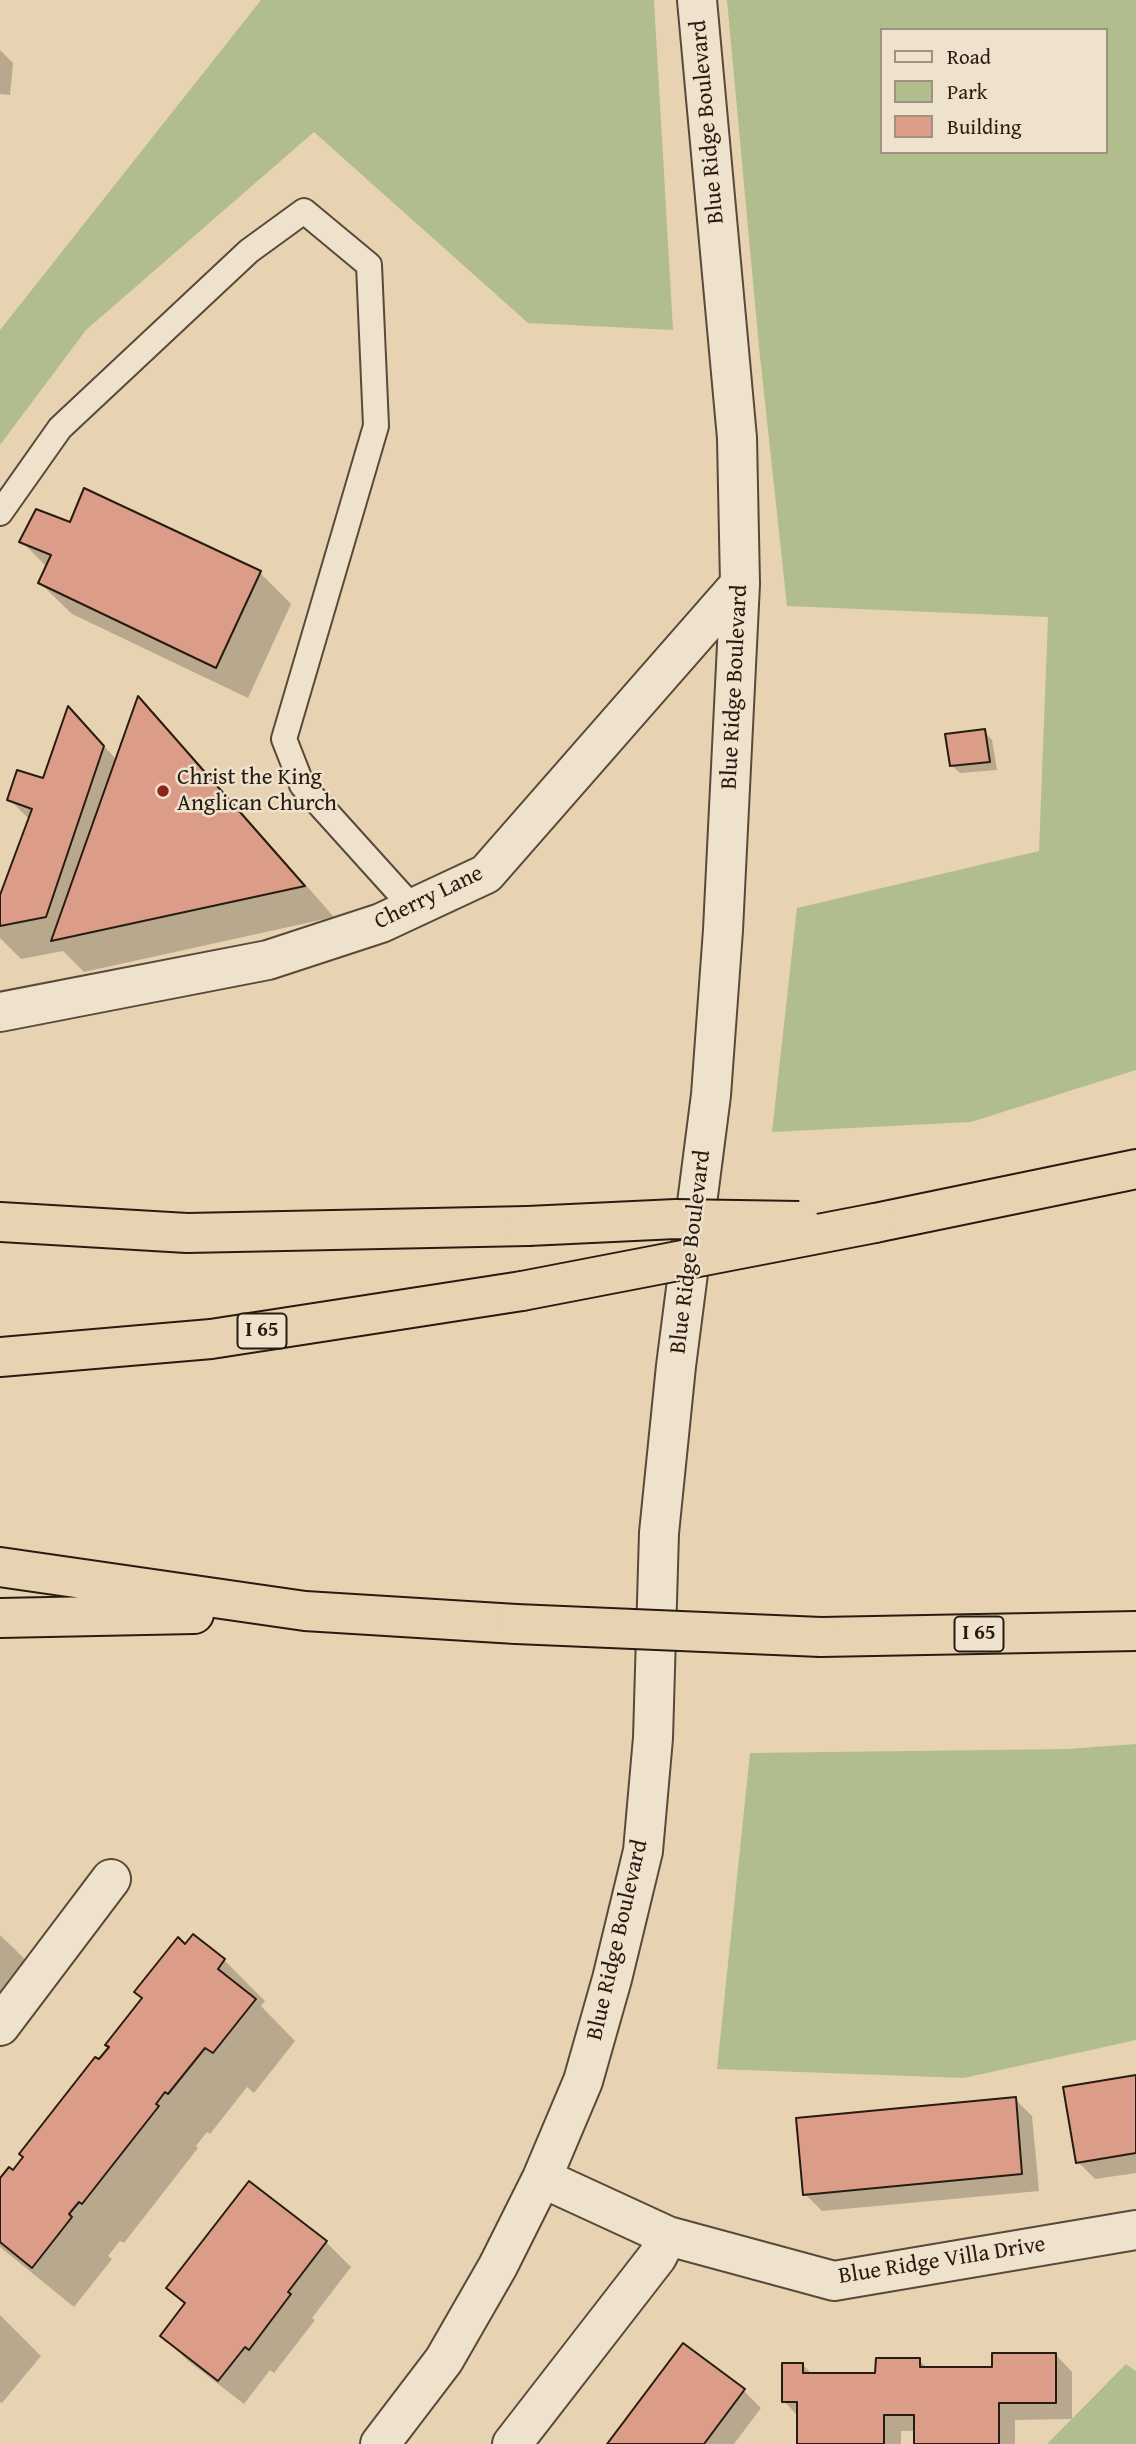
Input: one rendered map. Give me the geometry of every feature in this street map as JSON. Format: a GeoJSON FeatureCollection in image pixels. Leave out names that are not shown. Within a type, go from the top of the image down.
{"type":"FeatureCollection","features":[{"type":"Feature","properties":{"kind":"highway","name":"I 65"},"geometry":{"type":"LineString","coordinates":[[0,1357],[211,1339],[522,1291],[1136,1169]]}},
{"type":"Feature","properties":{"kind":"highway"},"geometry":{"type":"LineString","coordinates":[[0,1222],[187,1233],[528,1226],[676,1219],[875,1223]]}},
{"type":"Feature","properties":{"kind":"highway","name":"I 65"},"geometry":{"type":"LineString","coordinates":[[0,1567],[305,1611],[516,1624],[821,1637],[1136,1631]]}},
{"type":"Feature","properties":{"kind":"highway"},"geometry":{"type":"LineString","coordinates":[[0,1618],[305,1611]]}},
{"type":"Feature","properties":{"kind":"street","name":"Blue Ridge Boulevard"},"geometry":{"type":"LineString","coordinates":[[380,2444],[443,2360],[498,2266],[542,2178],[583,2081],[612,1979],[643,1851],[653,1738],[659,1533],[676,1366],[711,1096],[723,930],[740,584],[737,438],[697,0]]}},
{"type":"Feature","properties":{"kind":"street","name":"Cherry Lane"},"geometry":{"type":"LineString","coordinates":[[0,1012],[268,960],[382,923],[486,874],[740,584]]}},
{"type":"Feature","properties":{"kind":"street"},"geometry":{"type":"LineString","coordinates":[[0,2026],[111,1880]]}},
{"type":"Feature","properties":{"kind":"street","name":"Blue Ridge Villa Drive"},"geometry":{"type":"LineString","coordinates":[[542,2178],[668,2236],[834,2281],[1136,2230]]}},
{"type":"Feature","properties":{"kind":"street"},"geometry":{"type":"LineString","coordinates":[[512,2444],[657,2257],[668,2236]]}},
{"type":"Feature","properties":{"kind":"lane"},"geometry":{"type":"LineString","coordinates":[[0,513],[60,428],[249,251],[304,211],[369,265],[376,426],[284,739],[302,785],[413,908]]}},
{"type":"Feature","properties":{"kind":"green space"},"geometry":{"type":"Polygon","coordinates":[[[261,0],[654,0],[673,330],[528,323],[314,132],[86,330],[0,445],[0,330],[261,0]]]}},
{"type":"Feature","properties":{"kind":"green space"},"geometry":{"type":"Polygon","coordinates":[[[727,0],[1136,0],[1136,1070],[971,1122],[772,1132],[797,908],[1039,851],[1048,617],[787,606],[759,347],[727,0]]]}},
{"type":"Feature","properties":{"kind":"green space"},"geometry":{"type":"Polygon","coordinates":[[[1136,1744],[1136,2040],[964,2078],[717,2069],[750,1753],[1067,1749],[1136,1744]]]}},
{"type":"Feature","properties":{"kind":"green space"},"geometry":{"type":"Polygon","coordinates":[[[1126,2364],[1136,2371],[1136,2444],[1047,2444],[1126,2364]]]}},
{"type":"Feature","properties":{"kind":"building"},"geometry":{"type":"Polygon","coordinates":[[[84,488],[261,571],[216,668],[38,583],[51,555],[19,542],[36,509],[70,522],[84,488]]]}},
{"type":"Feature","properties":{"kind":"building","name":"Christ the King Anglican Church"},"geometry":{"type":"Polygon","coordinates":[[[138,696],[305,886],[51,941],[138,696]]]}},
{"type":"Feature","properties":{"kind":"building"},"geometry":{"type":"Polygon","coordinates":[[[68,706],[104,746],[46,917],[0,926],[0,895],[32,809],[7,800],[17,770],[43,778],[68,706]]]}},
{"type":"Feature","properties":{"kind":"building"},"geometry":{"type":"Polygon","coordinates":[[[985,729],[990,762],[950,766],[945,734],[985,729]]]}},
{"type":"Feature","properties":{"kind":"building"},"geometry":{"type":"Polygon","coordinates":[[[193,1934],[225,1959],[218,1969],[256,1999],[213,2053],[205,2048],[168,2094],[165,2092],[156,2104],[159,2106],[82,2204],[79,2202],[69,2214],[72,2217],[32,2268],[0,2242],[0,2178],[9,2167],[13,2170],[23,2157],[19,2154],[95,2057],[99,2059],[109,2047],[105,2045],[142,1998],[134,1992],[178,1937],[185,1944],[193,1934]]]}},
{"type":"Feature","properties":{"kind":"building"},"geometry":{"type":"Polygon","coordinates":[[[1136,2075],[1136,2153],[1076,2163],[1063,2087],[1136,2075]]]}},
{"type":"Feature","properties":{"kind":"building"},"geometry":{"type":"Polygon","coordinates":[[[1016,2097],[1022,2174],[803,2195],[796,2118],[1016,2097]]]}},
{"type":"Feature","properties":{"kind":"building"},"geometry":{"type":"Polygon","coordinates":[[[249,2181],[327,2241],[249,2350],[245,2347],[218,2381],[160,2336],[185,2303],[166,2288],[249,2181]]]}},
{"type":"Feature","properties":{"kind":"building"},"geometry":{"type":"Polygon","coordinates":[[[683,2343],[745,2389],[704,2444],[607,2444],[683,2343]]]}},
{"type":"Feature","properties":{"kind":"building"},"geometry":{"type":"Polygon","coordinates":[[[992,2353],[1056,2353],[1056,2403],[999,2403],[999,2444],[914,2444],[914,2415],[884,2415],[884,2444],[797,2444],[797,2402],[782,2402],[782,2363],[803,2363],[803,2373],[875,2373],[876,2358],[920,2358],[920,2367],[992,2367],[992,2353]]]}},
{"type":"Feature","properties":{"kind":"place","name":"Christ the King Anglican Church"},"geometry":{"type":"Point","coordinates":[163,791]}}]}
